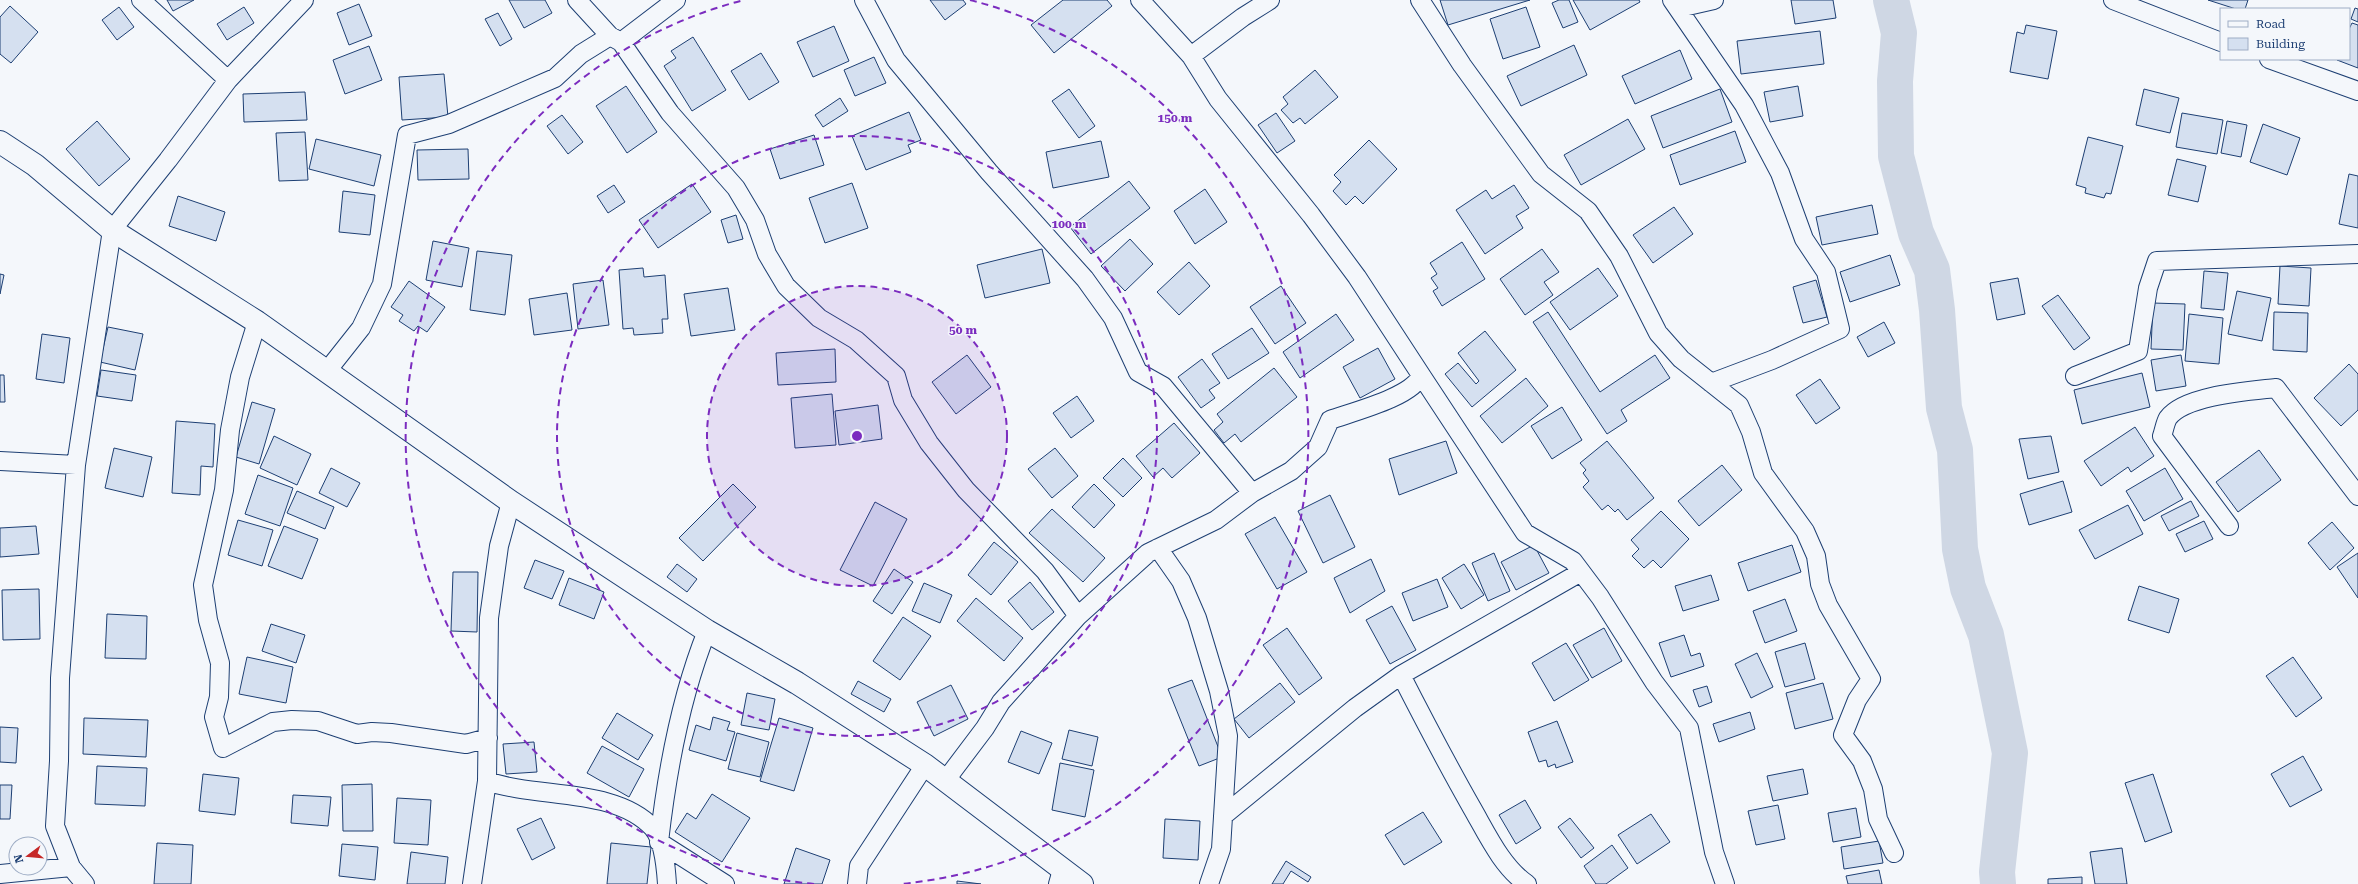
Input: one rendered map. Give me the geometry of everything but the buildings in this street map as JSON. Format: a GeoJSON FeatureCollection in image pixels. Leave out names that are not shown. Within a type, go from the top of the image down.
{"type":"FeatureCollection","features":[{"type":"Feature","properties":{"kind":"street"},"geometry":{"type":"LineString","coordinates":[[141,0],[228,80]]}},
{"type":"Feature","properties":{"kind":"street"},"geometry":{"type":"LineString","coordinates":[[85,884],[71,867],[55,826],[59,761],[60,678],[76,466],[112,230],[168,160],[228,80],[304,0]]}},
{"type":"Feature","properties":{"kind":"street"},"geometry":{"type":"LineString","coordinates":[[577,0],[616,39],[670,113],[736,188],[755,220],[768,254],[786,286],[819,318],[856,340],[896,376],[903,400],[929,443],[966,490],[1045,571],[1078,616]]}},
{"type":"Feature","properties":{"kind":"street"},"geometry":{"type":"LineString","coordinates":[[326,371],[361,328],[382,284],[408,135],[449,124],[516,97],[555,78],[581,54],[616,39],[676,0]]}},
{"type":"Feature","properties":{"kind":"street"},"geometry":{"type":"LineString","coordinates":[[864,0],[896,60],[989,172],[1085,279],[1113,318],[1138,372],[1163,386],[1252,493]]}},
{"type":"Feature","properties":{"kind":"street"},"geometry":{"type":"LineString","coordinates":[[1140,0],[1191,56],[1218,99],[1311,215],[1357,277],[1525,533],[1573,561],[1600,597],[1654,682],[1689,728],[1714,852],[1725,884]]}},
{"type":"Feature","properties":{"kind":"street"},"geometry":{"type":"LineString","coordinates":[[1191,56],[1243,17],[1270,0]]}},
{"type":"Feature","properties":{"kind":"street"},"geometry":{"type":"LineString","coordinates":[[1420,0],[1462,65],[1541,174],[1588,211],[1619,256],[1658,333],[1681,359],[1739,405],[1751,432],[1762,473],[1805,531],[1816,556],[1820,584],[1828,605],[1871,679],[1857,700],[1843,735],[1862,761],[1873,789],[1878,819],[1894,853]]}},
{"type":"Feature","properties":{"kind":"street"},"geometry":{"type":"LineString","coordinates":[[1711,383],[1772,360],[1840,329],[1826,272],[1804,239],[1780,173],[1744,104],[1675,4],[1714,0]]}},
{"type":"Feature","properties":{"kind":"street"},"geometry":{"type":"LineString","coordinates":[[2113,0],[2220,42]]}},
{"type":"Feature","properties":{"kind":"street"},"geometry":{"type":"LineString","coordinates":[[2272,60],[2358,91]]}},
{"type":"Feature","properties":{"kind":"street"},"geometry":{"type":"LineString","coordinates":[[0,142],[35,165],[112,230],[257,322],[511,502],[707,631],[797,683],[925,765],[1060,877],[1082,884]]}},
{"type":"Feature","properties":{"kind":"street"},"geometry":{"type":"LineString","coordinates":[[2075,376],[2138,351],[2148,288],[2157,261],[2358,254]]}},
{"type":"Feature","properties":{"kind":"street"},"geometry":{"type":"LineString","coordinates":[[257,322],[240,376],[230,430],[224,490],[203,585],[208,620],[220,663],[219,697],[214,717],[222,748],[273,722],[292,720],[318,721],[357,734],[372,732],[392,733],[466,744],[488,738]]}},
{"type":"Feature","properties":{"kind":"street"},"geometry":{"type":"LineString","coordinates":[[945,781],[985,728],[1001,702],[1078,616],[1148,553],[1216,520],[1252,493],[1291,471],[1318,447],[1330,420],[1410,389],[1418,382],[1421,375]]}},
{"type":"Feature","properties":{"kind":"street"},"geometry":{"type":"LineString","coordinates":[[2230,526],[2162,436],[2168,418],[2188,405],[2225,393],[2276,388],[2358,496]]}},
{"type":"Feature","properties":{"kind":"street"},"geometry":{"type":"LineString","coordinates":[[0,461],[76,466]]}},
{"type":"Feature","properties":{"kind":"street"},"geometry":{"type":"LineString","coordinates":[[472,884],[487,781],[488,618],[500,546],[511,502]]}},
{"type":"Feature","properties":{"kind":"street"},"geometry":{"type":"LineString","coordinates":[[1158,548],[1181,581],[1196,618],[1218,691],[1228,736],[1221,849],[1209,884]]}},
{"type":"Feature","properties":{"kind":"street"},"geometry":{"type":"LineString","coordinates":[[1223,816],[1355,708],[1401,675],[1581,572]]}},
{"type":"Feature","properties":{"kind":"street"},"geometry":{"type":"LineString","coordinates":[[659,842],[665,790],[692,668],[707,631]]}},
{"type":"Feature","properties":{"kind":"street"},"geometry":{"type":"LineString","coordinates":[[1401,675],[1447,764],[1494,846],[1518,878],[1527,884]]}},
{"type":"Feature","properties":{"kind":"street"},"geometry":{"type":"LineString","coordinates":[[857,884],[859,866],[925,765]]}},
{"type":"Feature","properties":{"kind":"street"},"geometry":{"type":"LineString","coordinates":[[487,781],[519,790],[595,798],[633,812],[654,829],[665,859],[668,884]]}},
{"type":"Feature","properties":{"kind":"street"},"geometry":{"type":"LineString","coordinates":[[659,842],[725,884]]}},
{"type":"Feature","properties":{"kind":"street"},"geometry":{"type":"LineString","coordinates":[[0,874],[71,867]]}},
{"type":"Feature","properties":{"kind":"waterway"},"geometry":{"type":"LineString","coordinates":[[1891,0],[1899,33],[1895,81],[1896,156],[1916,233],[1932,270],[1937,310],[1944,408],[1955,450],[1960,549],[1968,588],[1986,635],[2010,753],[1997,872],[1998,884]]}}]}
